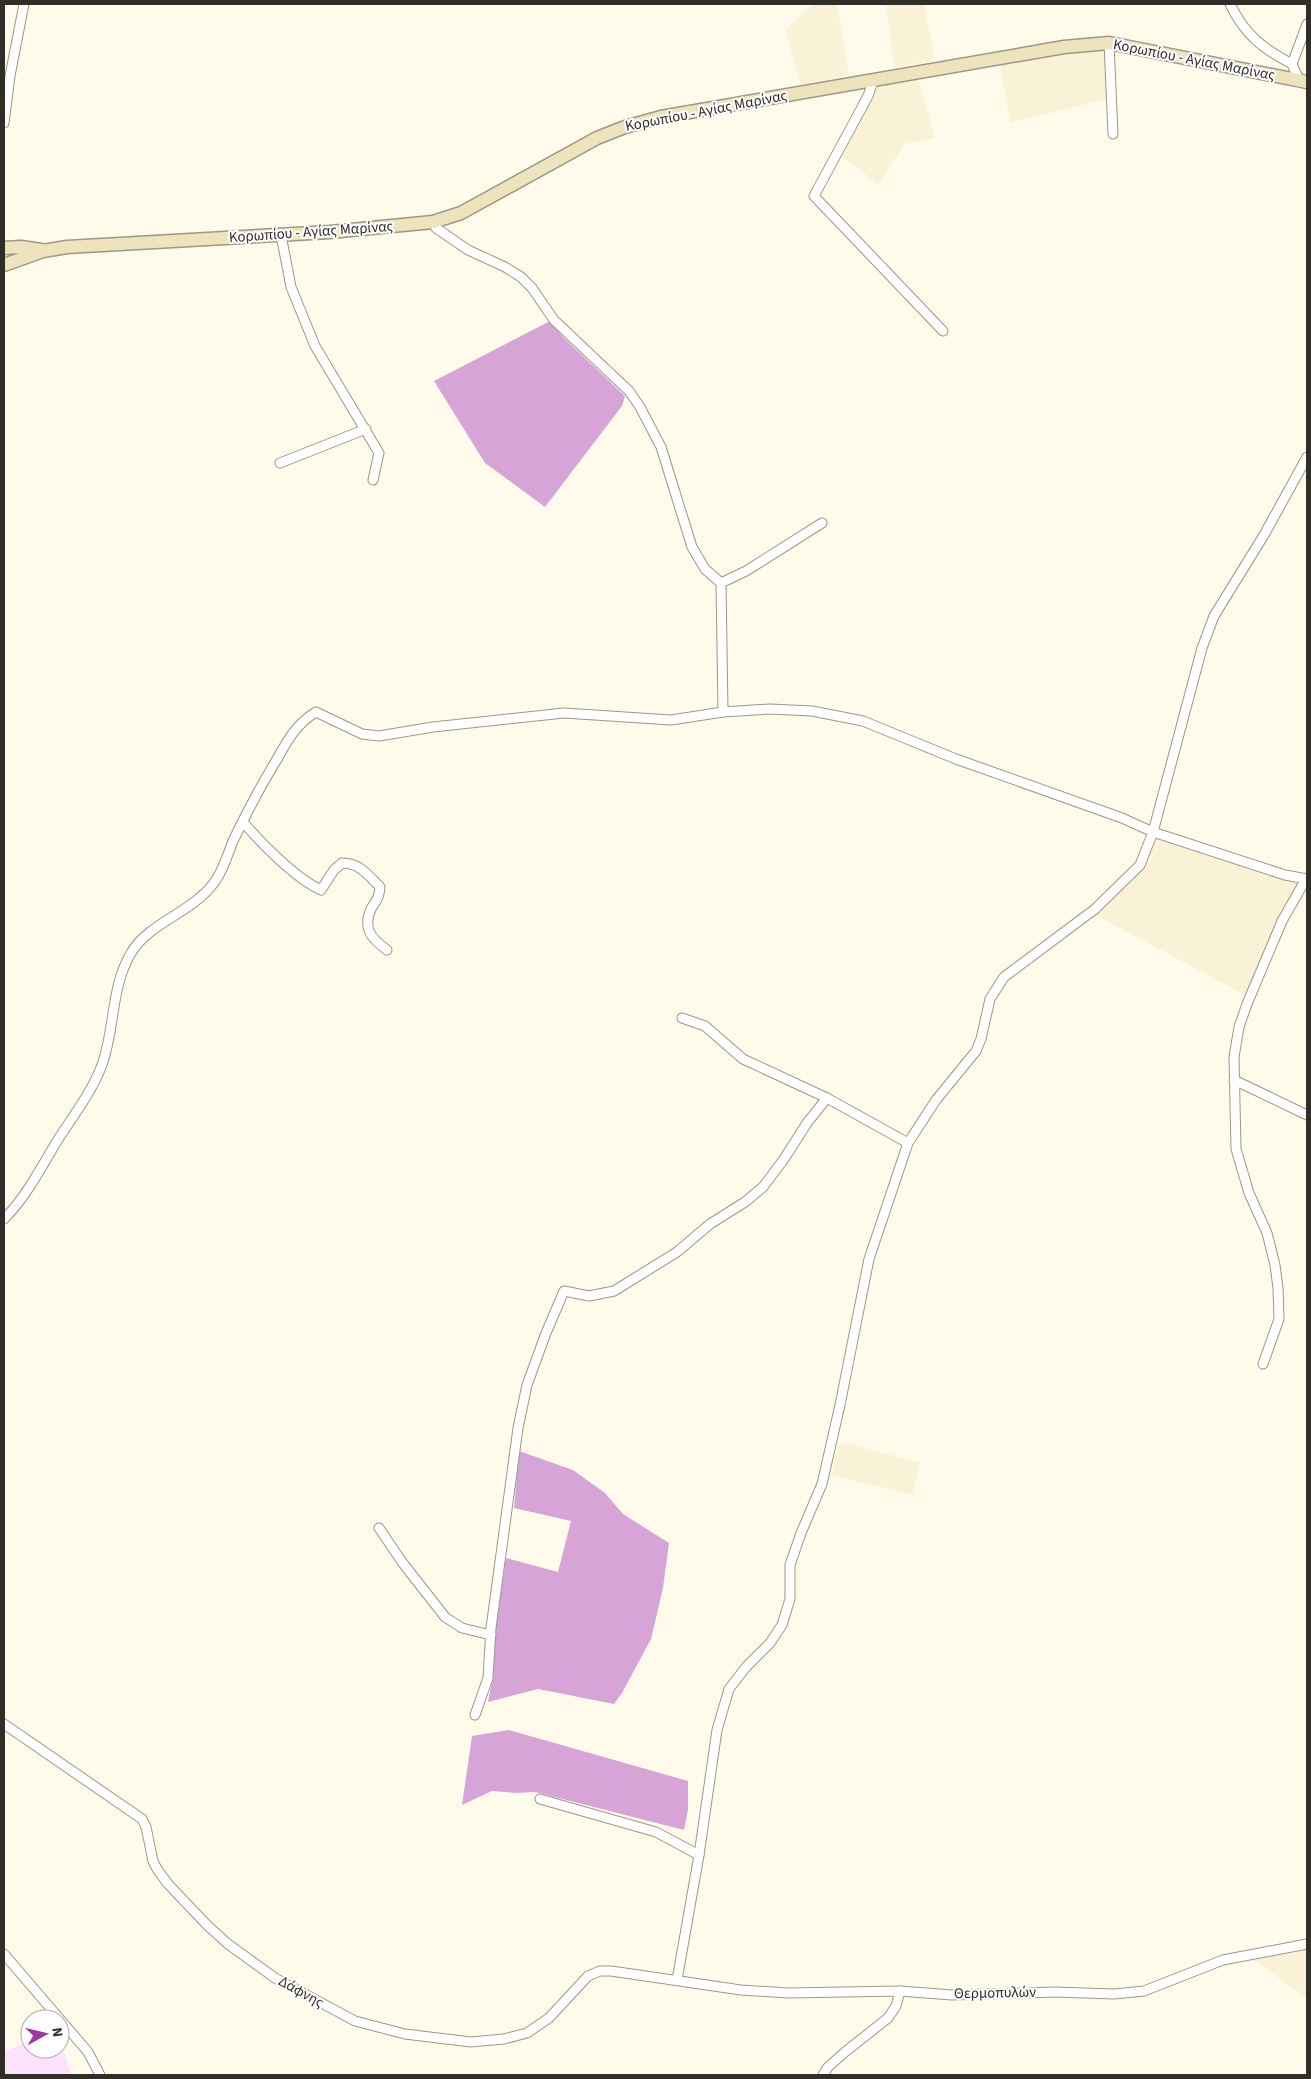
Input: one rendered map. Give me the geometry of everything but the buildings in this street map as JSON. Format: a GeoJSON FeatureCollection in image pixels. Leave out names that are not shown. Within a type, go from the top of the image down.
{"type":"FeatureCollection","features":[{"type":"Feature","properties":{"kind":"main road","name":"Κορωπίου - Αγίας Μαρίνας"},"geometry":{"type":"LineString","coordinates":[[4,265],[43,251],[67,247],[281,234],[433,222],[461,213],[597,138],[625,127],[661,118],[874,79],[1064,47],[1109,43],[1152,50],[1304,82]]}},
{"type":"Feature","properties":{"kind":"main road"},"geometry":{"type":"LineString","coordinates":[[4,248],[21,247],[43,251]]}},
{"type":"Feature","properties":{"kind":"street"},"geometry":{"type":"LineString","coordinates":[[4,123],[10,76],[24,4]]}},
{"type":"Feature","properties":{"kind":"street"},"geometry":{"type":"LineString","coordinates":[[1230,4],[1252,38],[1268,51],[1292,64],[1304,82]]}},
{"type":"Feature","properties":{"kind":"street"},"geometry":{"type":"LineString","coordinates":[[1292,64],[1307,24]]}},
{"type":"Feature","properties":{"kind":"street"},"geometry":{"type":"LineString","coordinates":[[1109,43],[1114,134]]}},
{"type":"Feature","properties":{"kind":"street"},"geometry":{"type":"LineString","coordinates":[[874,79],[868,96],[814,196],[943,331]]}},
{"type":"Feature","properties":{"kind":"street"},"geometry":{"type":"LineString","coordinates":[[433,222],[436,228],[468,250],[522,277],[554,320],[630,391],[640,407],[661,447],[692,547],[705,569],[721,583],[723,712]]}},
{"type":"Feature","properties":{"kind":"street"},"geometry":{"type":"LineString","coordinates":[[281,234],[291,287],[315,346],[379,453],[373,480]]}},
{"type":"Feature","properties":{"kind":"street"},"geometry":{"type":"LineString","coordinates":[[280,464],[366,429]]}},
{"type":"Feature","properties":{"kind":"street"},"geometry":{"type":"LineString","coordinates":[[677,1980],[699,1855],[717,1730],[729,1689],[746,1667],[770,1643],[782,1625],[790,1599],[790,1565],[801,1533],[822,1484],[869,1259],[908,1143],[936,1100],[976,1051],[981,1039],[990,999],[1004,977],[1095,909],[1140,865],[1153,832],[1202,648],[1214,616],[1264,535],[1307,457]]}},
{"type":"Feature","properties":{"kind":"street"},"geometry":{"type":"LineString","coordinates":[[721,583],[746,571],[822,523]]}},
{"type":"Feature","properties":{"kind":"street"},"geometry":{"type":"LineString","coordinates":[[4,1219],[32,1184],[83,1102],[102,1063],[111,1032],[114,998],[124,966],[131,952],[140,940],[208,890],[220,874],[256,794],[294,730],[316,712],[362,734],[378,736],[433,727],[564,713],[672,720],[723,712],[770,709],[812,711],[863,721],[956,759],[1122,818],[1153,832],[1285,875],[1306,879],[1282,921],[1239,1027],[1234,1057],[1236,1149],[1249,1193],[1267,1233],[1275,1265],[1278,1288],[1279,1318],[1263,1364]]}},
{"type":"Feature","properties":{"kind":"street"},"geometry":{"type":"LineString","coordinates":[[243,822],[285,864],[321,890],[334,870],[342,863],[352,863],[365,870],[380,888],[379,898],[372,908],[368,920],[368,931],[372,939],[386,950]]}},
{"type":"Feature","properties":{"kind":"street"},"geometry":{"type":"LineString","coordinates":[[682,1018],[705,1026],[743,1059],[827,1098],[908,1143]]}},
{"type":"Feature","properties":{"kind":"street"},"geometry":{"type":"LineString","coordinates":[[1234,1080],[1307,1115]]}},
{"type":"Feature","properties":{"kind":"street"},"geometry":{"type":"LineString","coordinates":[[476,1715],[488,1678],[490,1635],[518,1428],[527,1386],[546,1333],[564,1292],[590,1296],[614,1292],[677,1252],[710,1224],[745,1202],[763,1187],[807,1123],[827,1098]]}},
{"type":"Feature","properties":{"kind":"street"},"geometry":{"type":"LineString","coordinates":[[379,1528],[402,1562],[445,1617],[462,1628],[490,1635]]}},
{"type":"Feature","properties":{"kind":"street","name":"Δάφνης"},"geometry":{"type":"LineString","coordinates":[[4,1724],[142,1819],[148,1832],[153,1861],[157,1869],[174,1891],[228,1944],[275,1978],[355,2021],[405,2034],[471,2042],[489,2042],[527,2033],[549,2018],[588,1976],[600,1971],[677,1980]]}},
{"type":"Feature","properties":{"kind":"street"},"geometry":{"type":"LineString","coordinates":[[540,1799],[656,1832],[699,1855]]}},
{"type":"Feature","properties":{"kind":"street","name":"Θερμοπυλών"},"geometry":{"type":"LineString","coordinates":[[677,1980],[741,1990],[788,1993],[900,1991],[952,1994],[1055,1992],[1114,1994],[1144,1991],[1223,1960],[1307,1944]]}},
{"type":"Feature","properties":{"kind":"street"},"geometry":{"type":"LineString","coordinates":[[4,1954],[88,2052],[100,2075]]}},
{"type":"Feature","properties":{"kind":"street"},"geometry":{"type":"LineString","coordinates":[[823,2075],[828,2067],[845,2052],[888,2018],[896,2006],[900,1991]]}},
{"type":"Feature","properties":{"kind":"shaded area"},"geometry":{"type":"Polygon","coordinates":[[[814,4],[837,4],[849,76],[801,84],[785,30],[814,4]]]}},
{"type":"Feature","properties":{"kind":"shaded area"},"geometry":{"type":"Polygon","coordinates":[[[886,4],[924,4],[935,61],[894,67],[886,4]]]}},
{"type":"Feature","properties":{"kind":"shaded area"},"geometry":{"type":"Polygon","coordinates":[[[1089,51],[1107,51],[1112,98],[1010,123],[1000,65],[1089,51]]]}},
{"type":"Feature","properties":{"kind":"shaded area"},"geometry":{"type":"Polygon","coordinates":[[[918,79],[935,138],[904,144],[878,184],[842,156],[878,85],[918,79]]]}},
{"type":"Feature","properties":{"kind":"shaded area"},"geometry":{"type":"Polygon","coordinates":[[[550,321],[562,336],[625,396],[622,406],[545,507],[485,463],[434,381],[550,321]]]}},
{"type":"Feature","properties":{"kind":"shaded area"},"geometry":{"type":"Polygon","coordinates":[[[1155,838],[1279,876],[1300,880],[1247,996],[1093,914],[1146,865],[1155,838]]]}},
{"type":"Feature","properties":{"kind":"shaded area"},"geometry":{"type":"Polygon","coordinates":[[[848,1443],[920,1463],[913,1495],[831,1475],[839,1445],[848,1443]]]}},
{"type":"Feature","properties":{"kind":"shaded area"},"geometry":{"type":"Polygon","coordinates":[[[519,1451],[573,1470],[605,1493],[623,1514],[669,1543],[663,1588],[651,1639],[622,1693],[614,1704],[538,1689],[488,1702],[493,1677],[495,1634],[506,1558],[558,1572],[571,1521],[514,1508],[519,1451]]]}},
{"type":"Feature","properties":{"kind":"shaded area"},"geometry":{"type":"Polygon","coordinates":[[[509,1730],[688,1781],[688,1810],[684,1830],[535,1792],[492,1791],[462,1805],[472,1736],[509,1730]]]}},
{"type":"Feature","properties":{"kind":"shaded area"},"geometry":{"type":"Polygon","coordinates":[[[1307,1947],[1307,1998],[1252,1959],[1307,1947]]]}},
{"type":"Feature","properties":{"kind":"shaded area"},"geometry":{"type":"Polygon","coordinates":[[[20,2045],[20,2059],[66,2059],[71,2075],[4,2075],[4,2052],[20,2045]]]}}]}
